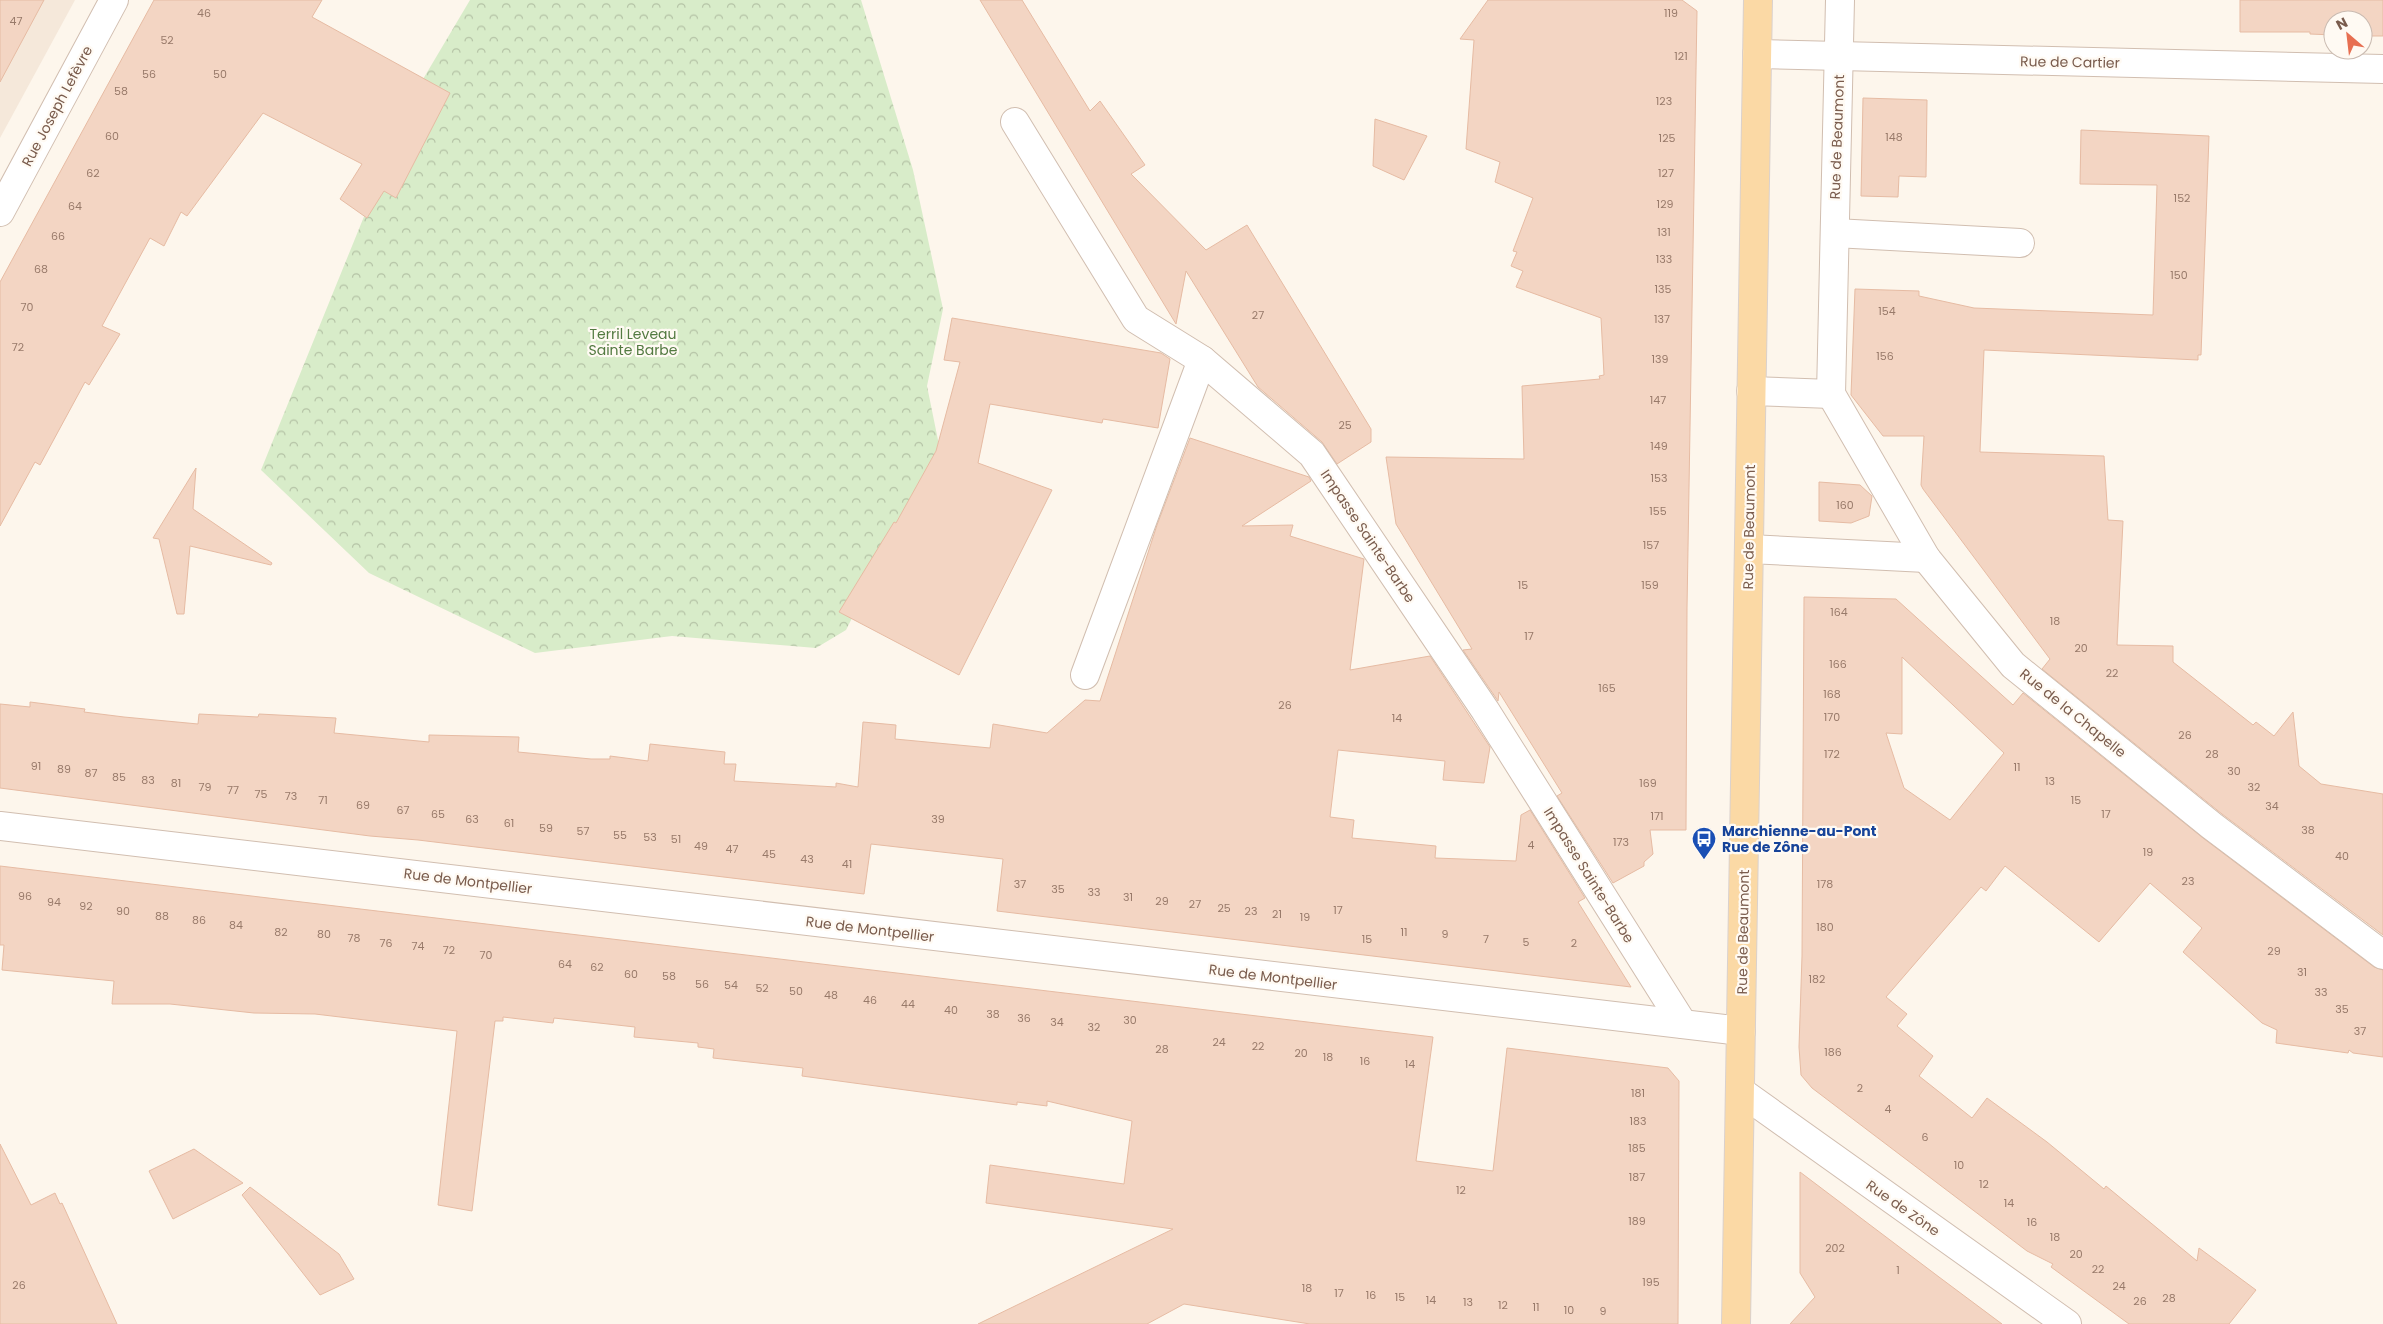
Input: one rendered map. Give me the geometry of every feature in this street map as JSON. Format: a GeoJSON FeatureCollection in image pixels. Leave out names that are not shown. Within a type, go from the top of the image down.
{"type":"FeatureCollection","features":[{"type":"Feature","properties":{"kind":"main road","name":"Rue de Beaumont"},"geometry":{"type":"LineString","coordinates":[[1736,1324],[1757,54],[1756,1]]}},
{"type":"Feature","properties":{"kind":"street","name":"Rue Joseph Lefèvre"},"geometry":{"type":"LineString","coordinates":[[0,212],[114,0]]}},
{"type":"Feature","properties":{"kind":"street","name":"Rue de Beaumont"},"geometry":{"type":"LineString","coordinates":[[1831,394],[1840,0]]}},
{"type":"Feature","properties":{"kind":"street","name":"Rue de Cartier"},"geometry":{"type":"LineString","coordinates":[[1757,54],[2383,70]]}},
{"type":"Feature","properties":{"kind":"street","name":"Impasse Sainte-Barbe"},"geometry":{"type":"LineString","coordinates":[[1016,122],[1136,319],[1202,360],[1312,454],[1485,710],[1683,1024]]}},
{"type":"Feature","properties":{"kind":"street"},"geometry":{"type":"LineString","coordinates":[[1835,233],[2020,243]]}},
{"type":"Feature","properties":{"kind":"street"},"geometry":{"type":"LineString","coordinates":[[1085,675],[1202,360]]}},
{"type":"Feature","properties":{"kind":"street"},"geometry":{"type":"LineString","coordinates":[[1751,391],[1831,394],[1926,558]]}},
{"type":"Feature","properties":{"kind":"street"},"geometry":{"type":"LineString","coordinates":[[1749,549],[1926,558]]}},
{"type":"Feature","properties":{"kind":"street","name":"Rue de la Chapelle"},"geometry":{"type":"LineString","coordinates":[[1926,558],[2013,665],[2212,826],[2383,955]]}},
{"type":"Feature","properties":{"kind":"street","name":"Rue de Montpellier"},"geometry":{"type":"LineString","coordinates":[[0,826],[1741,1031]]}},
{"type":"Feature","properties":{"kind":"street","name":"Rue de Zône"},"geometry":{"type":"LineString","coordinates":[[1740,1091],[2067,1324]]}},
{"type":"Feature","properties":{"kind":"shaded area"},"geometry":{"type":"Polygon","coordinates":[[[0,0],[75,0],[0,138],[0,0]]]}},
{"type":"Feature","properties":{"kind":"green space","name":"Terril Leveau Sainte Barbe"},"geometry":{"type":"Polygon","coordinates":[[[470,0],[861,0],[913,170],[943,309],[927,386],[939,445],[846,630],[816,648],[672,636],[535,653],[369,573],[261,470],[413,96],[470,0]]]}},
{"type":"Feature","properties":{"kind":"building"},"geometry":{"type":"Polygon","coordinates":[[[0,0],[44,0],[0,82],[0,0]]]}},
{"type":"Feature","properties":{"kind":"building"},"geometry":{"type":"Polygon","coordinates":[[[154,0],[322,0],[312,17],[450,93],[396,198],[384,191],[367,218],[340,199],[362,164],[263,113],[187,216],[181,212],[164,246],[150,238],[102,326],[120,334],[89,385],[85,382],[40,465],[35,462],[0,526],[0,282],[154,0]]]}},
{"type":"Feature","properties":{"kind":"building"},"geometry":{"type":"Polygon","coordinates":[[[980,0],[1022,0],[1090,111],[1100,101],[1145,165],[1131,174],[1206,250],[1247,225],[1371,429],[1371,442],[1337,464],[1322,442],[1258,387],[1186,271],[1176,324],[980,0]]]}},
{"type":"Feature","properties":{"kind":"building"},"geometry":{"type":"Polygon","coordinates":[[[1488,0],[1682,0],[1697,11],[1687,608],[1686,830],[1650,830],[1653,854],[1644,862],[1644,866],[1613,883],[1557,796],[1562,793],[1499,692],[1498,701],[1463,650],[1472,649],[1396,524],[1386,457],[1524,459],[1522,386],[1600,379],[1599,376],[1604,375],[1601,318],[1516,287],[1523,271],[1511,266],[1517,252],[1513,251],[1533,198],[1495,182],[1500,162],[1466,149],[1474,40],[1460,39],[1488,0]]]}},
{"type":"Feature","properties":{"kind":"building"},"geometry":{"type":"Polygon","coordinates":[[[2240,0],[2383,0],[2383,36],[2373,36],[2373,10],[2323,10],[2323,35],[2310,34],[2310,32],[2240,32],[2240,0]]]}},
{"type":"Feature","properties":{"kind":"building"},"geometry":{"type":"Polygon","coordinates":[[[1863,98],[1927,100],[1926,177],[1899,176],[1898,197],[1861,196],[1863,98]]]}},
{"type":"Feature","properties":{"kind":"building"},"geometry":{"type":"Polygon","coordinates":[[[1375,119],[1427,136],[1404,180],[1373,166],[1375,119]]]}},
{"type":"Feature","properties":{"kind":"building"},"geometry":{"type":"Polygon","coordinates":[[[2081,130],[2209,136],[2201,355],[2198,355],[2198,360],[1984,350],[1980,452],[2104,456],[2108,520],[2123,521],[2117,645],[2173,646],[2173,662],[2253,725],[2256,722],[2274,736],[2293,712],[2299,766],[2321,784],[2383,794],[2383,935],[2222,814],[2042,669],[2050,659],[1923,489],[1921,485],[1924,436],[1883,436],[1851,395],[1855,289],[1919,291],[1919,296],[1974,308],[2153,315],[2157,185],[2080,184],[2081,130]]]}},
{"type":"Feature","properties":{"kind":"building"},"geometry":{"type":"Polygon","coordinates":[[[952,318],[1161,353],[1170,359],[1158,428],[1103,419],[1102,423],[990,404],[978,463],[1052,490],[959,675],[839,612],[894,522],[896,523],[936,451],[960,362],[944,360],[952,318]]]}},
{"type":"Feature","properties":{"kind":"building"},"geometry":{"type":"Polygon","coordinates":[[[1190,438],[1309,477],[1311,481],[1242,526],[1293,525],[1290,536],[1364,559],[1350,670],[1430,656],[1490,747],[1484,783],[1443,780],[1445,761],[1338,750],[1330,817],[1354,820],[1352,838],[1436,846],[1435,858],[1516,861],[1521,815],[1530,810],[1585,898],[1578,902],[1631,987],[997,911],[1003,859],[871,844],[864,894],[418,840],[370,836],[0,788],[0,704],[30,707],[30,702],[85,709],[84,712],[198,724],[199,714],[258,717],[259,714],[336,718],[334,733],[429,742],[429,735],[519,737],[518,752],[591,759],[610,759],[610,756],[648,761],[650,744],[725,752],[724,764],[736,764],[734,781],[836,787],[836,783],[858,787],[863,722],[896,725],[895,739],[990,748],[993,724],[1047,733],[1085,700],[1100,701],[1157,525],[1190,438]]]}},
{"type":"Feature","properties":{"kind":"building"},"geometry":{"type":"Polygon","coordinates":[[[196,468],[193,509],[272,563],[271,565],[190,546],[184,614],[177,614],[159,539],[153,538],[196,468]]]}},
{"type":"Feature","properties":{"kind":"building"},"geometry":{"type":"Polygon","coordinates":[[[1819,482],[1860,485],[1872,496],[1869,516],[1851,523],[1819,521],[1819,482]]]}},
{"type":"Feature","properties":{"kind":"building"},"geometry":{"type":"Polygon","coordinates":[[[1804,597],[1896,599],[2013,705],[2023,693],[2203,838],[2374,967],[2383,970],[2383,1057],[2353,1053],[2349,1050],[2348,1053],[2276,1043],[2277,1030],[2262,1023],[2183,952],[2202,928],[2150,883],[2099,942],[2005,866],[1986,891],[1981,887],[1886,997],[1907,1014],[1897,1026],[1933,1056],[1919,1076],[1972,1118],[1987,1098],[2047,1142],[2104,1189],[2106,1186],[2197,1261],[2199,1248],[2256,1290],[2229,1324],[2129,1324],[2051,1267],[2053,1264],[2027,1251],[1812,1088],[1801,1075],[1799,1047],[1802,956],[1804,597]],[[1902,657],[1902,734],[1886,733],[1904,788],[1950,820],[2004,753],[1902,657]]]}},
{"type":"Feature","properties":{"kind":"building"},"geometry":{"type":"Polygon","coordinates":[[[0,866],[1433,1037],[1416,1161],[1493,1171],[1507,1048],[1668,1068],[1679,1081],[1678,1324],[1310,1324],[1184,1304],[1147,1324],[978,1324],[1173,1229],[986,1203],[990,1165],[1124,1184],[1132,1121],[1047,1101],[1047,1106],[1017,1102],[1017,1105],[802,1076],[803,1068],[713,1058],[714,1049],[698,1047],[698,1043],[634,1037],[635,1027],[554,1018],[553,1023],[503,1017],[503,1021],[495,1021],[472,1211],[438,1205],[457,1031],[315,1014],[254,1013],[170,1004],[112,1004],[114,981],[2,970],[4,945],[0,945],[0,866]]]}},
{"type":"Feature","properties":{"kind":"building"},"geometry":{"type":"Polygon","coordinates":[[[0,1144],[31,1205],[55,1193],[60,1204],[62,1203],[117,1324],[0,1324],[0,1144]]]}},
{"type":"Feature","properties":{"kind":"building"},"geometry":{"type":"Polygon","coordinates":[[[194,1149],[243,1183],[173,1219],[149,1171],[194,1149]]]}},
{"type":"Feature","properties":{"kind":"building"},"geometry":{"type":"Polygon","coordinates":[[[1800,1172],[2002,1324],[1790,1324],[1815,1297],[1800,1273],[1800,1172]]]}},
{"type":"Feature","properties":{"kind":"building"},"geometry":{"type":"Polygon","coordinates":[[[250,1187],[339,1254],[354,1279],[320,1295],[242,1195],[250,1187]]]}},
{"type":"Feature","properties":{"kind":"place","name":"Marchienne-au-Pont Rue de Zône"},"geometry":{"type":"Point","coordinates":[1704,860]}}]}
